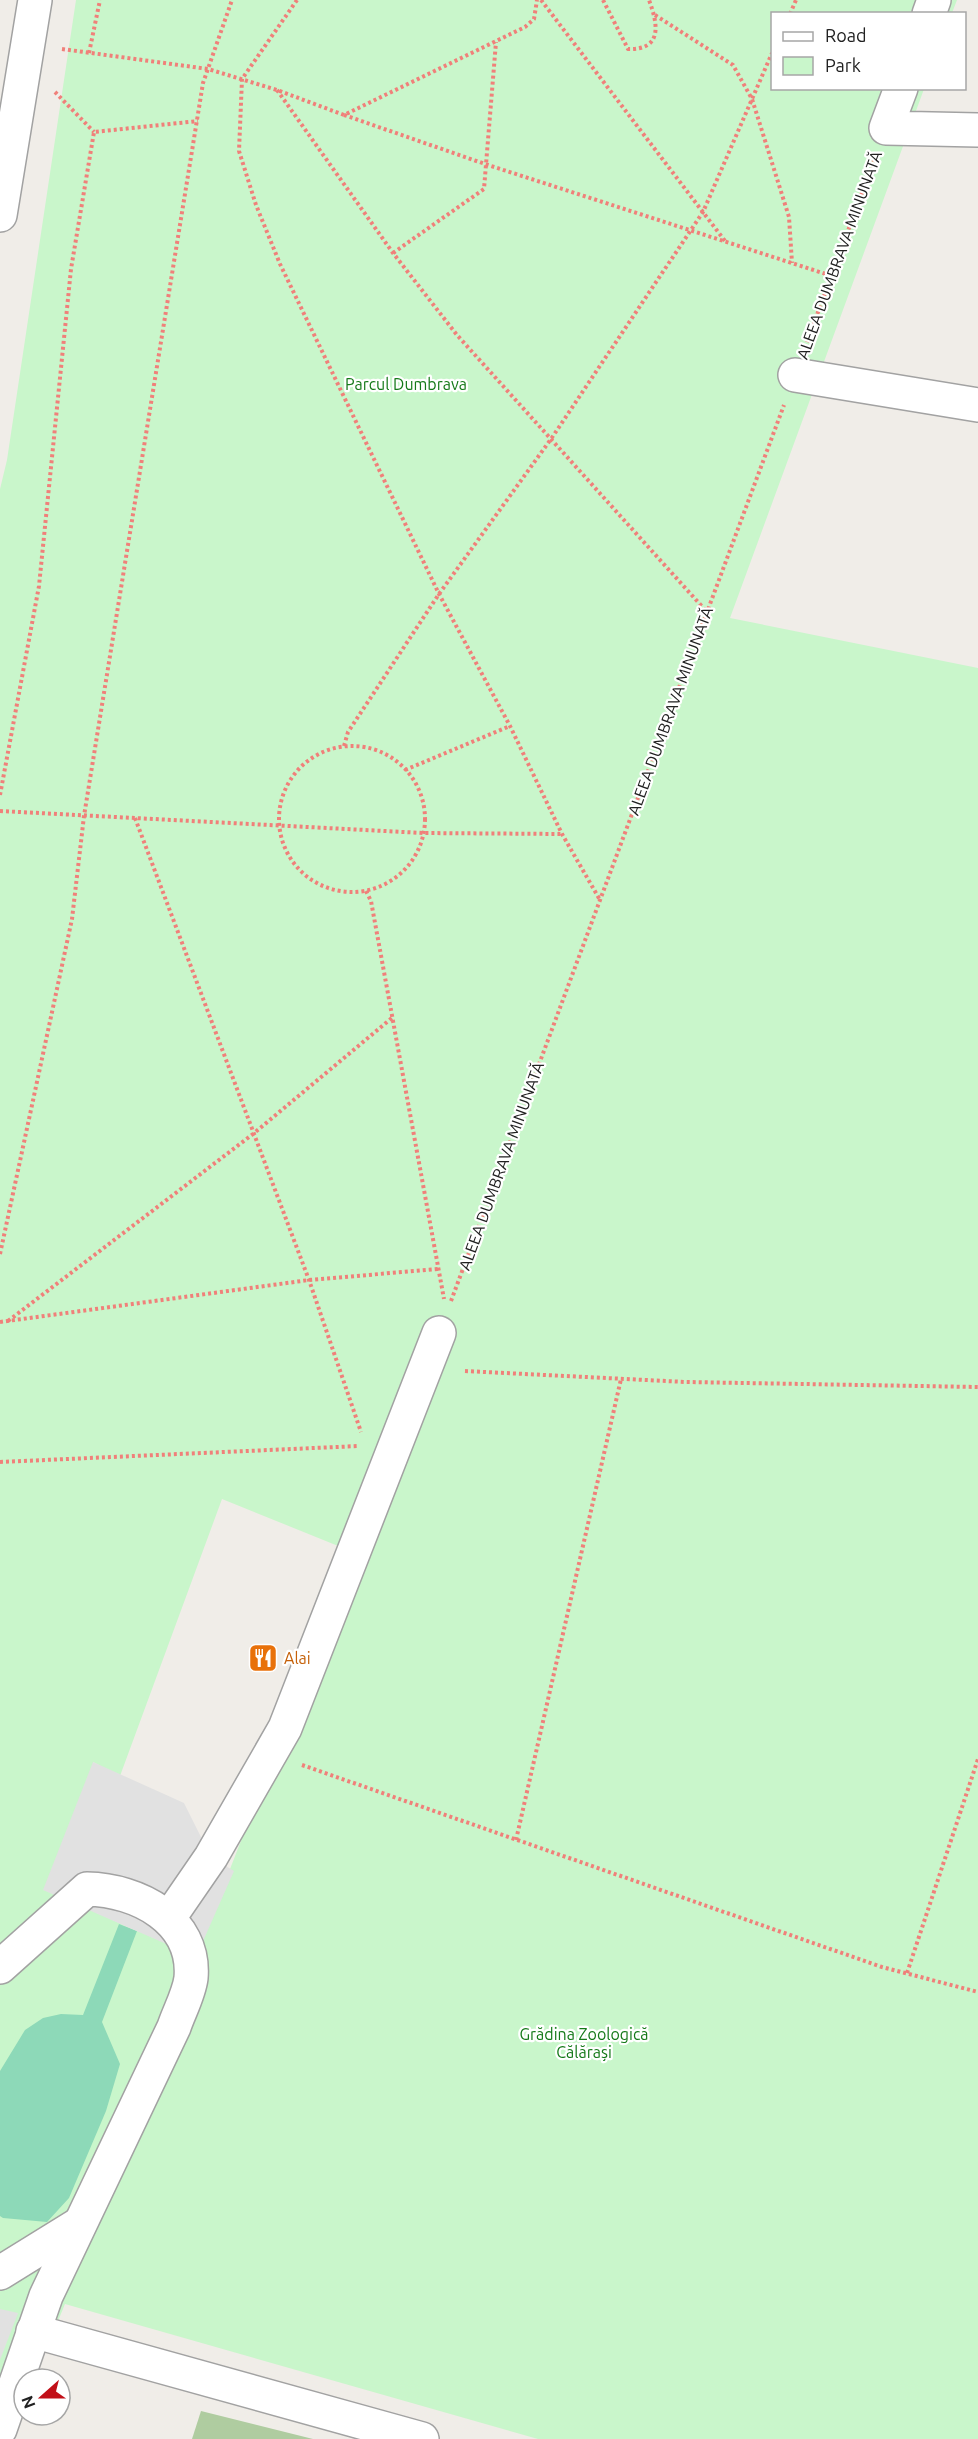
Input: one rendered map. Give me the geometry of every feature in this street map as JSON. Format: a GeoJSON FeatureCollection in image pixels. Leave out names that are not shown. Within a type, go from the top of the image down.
{"type":"FeatureCollection","features":[{"type":"Feature","properties":{"kind":"street"},"geometry":{"type":"LineString","coordinates":[[0,216],[12,47],[34,0]]}},
{"type":"Feature","properties":{"kind":"street"},"geometry":{"type":"LineString","coordinates":[[900,90],[886,128],[978,130]]}},
{"type":"Feature","properties":{"kind":"street"},"geometry":{"type":"LineString","coordinates":[[795,375],[978,405]]}},
{"type":"Feature","properties":{"kind":"street"},"geometry":{"type":"LineString","coordinates":[[169,1918],[212,1857],[285,1728],[443,1323]]}},
{"type":"Feature","properties":{"kind":"street"},"geometry":{"type":"LineString","coordinates":[[0,1967],[87,1889],[115,1892],[138,1900],[169,1918],[182,1932],[190,1949],[191,1980],[174,2027],[46,2296],[0,2429]]}},
{"type":"Feature","properties":{"kind":"street"},"geometry":{"type":"LineString","coordinates":[[0,2273],[79,2224]]}},
{"type":"Feature","properties":{"kind":"street"},"geometry":{"type":"LineString","coordinates":[[33,2331],[422,2439]]}},
{"type":"Feature","properties":{"kind":"path"},"geometry":{"type":"LineString","coordinates":[[89,53],[100,0]]}},
{"type":"Feature","properties":{"kind":"path"},"geometry":{"type":"LineString","coordinates":[[0,1254],[72,919],[84,816],[198,121],[208,69],[232,0]]}},
{"type":"Feature","properties":{"kind":"path"},"geometry":{"type":"LineString","coordinates":[[297,0],[242,79],[238,151],[256,205],[280,264],[439,594],[510,726],[562,834],[600,900]]}},
{"type":"Feature","properties":{"kind":"path"},"geometry":{"type":"LineString","coordinates":[[344,115],[496,42],[534,19],[539,0]]}},
{"type":"Feature","properties":{"kind":"path"},"geometry":{"type":"LineString","coordinates":[[539,0],[726,242]]}},
{"type":"Feature","properties":{"kind":"path"},"geometry":{"type":"LineString","coordinates":[[603,0],[628,49],[642,49],[651,42],[658,24],[649,0]]}},
{"type":"Feature","properties":{"kind":"path"},"geometry":{"type":"LineString","coordinates":[[655,15],[733,65],[752,99],[789,216],[792,263]]}},
{"type":"Feature","properties":{"kind":"path"},"geometry":{"type":"LineString","coordinates":[[393,253],[484,189],[488,165],[496,42]]}},
{"type":"Feature","properties":{"kind":"path"},"geometry":{"type":"LineString","coordinates":[[12,47],[67,49],[208,69],[277,90],[488,165],[832,276]]}},
{"type":"Feature","properties":{"kind":"path"},"geometry":{"type":"LineString","coordinates":[[344,746],[348,732],[439,594],[551,439],[703,212],[771,55]]}},
{"type":"Feature","properties":{"kind":"path"},"geometry":{"type":"LineString","coordinates":[[277,90],[393,253],[457,335],[707,612]]}},
{"type":"Feature","properties":{"kind":"path"},"geometry":{"type":"LineString","coordinates":[[0,795],[39,586],[71,269],[94,132],[198,121]]}},
{"type":"Feature","properties":{"kind":"path","name":"ALEEA DUMBRAVA MINUNATĂ"},"geometry":{"type":"LineString","coordinates":[[443,1323],[886,128]]}},
{"type":"Feature","properties":{"kind":"path"},"geometry":{"type":"LineString","coordinates":[[405,770],[510,726]]}},
{"type":"Feature","properties":{"kind":"path"},"geometry":{"type":"LineString","coordinates":[[344,746],[358,746],[383,753],[405,770],[420,793],[424,812],[423,832],[413,860],[404,870],[386,883],[366,891],[335,890],[307,877],[287,854],[279,824],[281,802],[289,781],[303,764],[322,752],[344,746]]}},
{"type":"Feature","properties":{"kind":"path"},"geometry":{"type":"LineString","coordinates":[[0,812],[423,832],[562,834]]}},
{"type":"Feature","properties":{"kind":"path"},"geometry":{"type":"LineString","coordinates":[[135,818],[309,1280],[362,1434]]}},
{"type":"Feature","properties":{"kind":"path"},"geometry":{"type":"LineString","coordinates":[[366,891],[371,901],[438,1269],[443,1323]]}},
{"type":"Feature","properties":{"kind":"path"},"geometry":{"type":"LineString","coordinates":[[8,1321],[253,1134],[393,1017]]}},
{"type":"Feature","properties":{"kind":"path"},"geometry":{"type":"LineString","coordinates":[[0,1322],[309,1280],[438,1269]]}},
{"type":"Feature","properties":{"kind":"path"},"geometry":{"type":"LineString","coordinates":[[465,1371],[621,1379],[978,1387]]}},
{"type":"Feature","properties":{"kind":"path"},"geometry":{"type":"LineString","coordinates":[[516,1840],[621,1379]]}},
{"type":"Feature","properties":{"kind":"path"},"geometry":{"type":"LineString","coordinates":[[0,1462],[366,1445],[380,1484]]}},
{"type":"Feature","properties":{"kind":"path"},"geometry":{"type":"LineString","coordinates":[[270,1754],[907,1973],[978,1992]]}},
{"type":"Feature","properties":{"kind":"path"},"geometry":{"type":"LineString","coordinates":[[907,1973],[978,1759]]}},
{"type":"Feature","properties":{"kind":"green space"},"geometry":{"type":"Polygon","coordinates":[[[76,0],[957,0],[952,12],[771,12],[771,90],[924,90],[730,618],[978,668],[978,2439],[538,2439],[65,2304],[39,2367],[12,2367],[12,2418],[0,2439],[0,489],[7,460],[76,0]],[[222,1499],[120,1776],[93,1762],[97,1913],[137,1931],[199,1949],[353,1552],[222,1499]]]}},
{"type":"Feature","properties":{"kind":"green space"},"geometry":{"type":"Polygon","coordinates":[[[119,1924],[137,1931],[102,2022],[120,2064],[106,2111],[69,2198],[47,2222],[3,2218],[0,2216],[0,2071],[25,2030],[43,2018],[61,2014],[83,2015],[119,1924]]]}},
{"type":"Feature","properties":{"kind":"green space"},"geometry":{"type":"Polygon","coordinates":[[[201,2411],[313,2439],[192,2439],[201,2411]]]}},
{"type":"Feature","properties":{"kind":"shaded area"},"geometry":{"type":"Polygon","coordinates":[[[93,1762],[184,1803],[211,1857],[234,1871],[196,1957],[43,1890],[93,1762]]]}},
{"type":"Feature","properties":{"kind":"shaded area"},"geometry":{"type":"Polygon","coordinates":[[[0,2309],[18,2313],[0,2360],[0,2309]]]}},
{"type":"Feature","properties":{"kind":"place","name":"Alai"},"geometry":{"type":"Point","coordinates":[263,1658]}},
{"type":"Feature","properties":{"kind":"park label","name":"Parcul Dumbrava"},"geometry":{"type":"Point","coordinates":[406,384]}},
{"type":"Feature","properties":{"kind":"park label","name":"Grădina Zoologică Călărași"},"geometry":{"type":"Point","coordinates":[584,2043]}}]}
